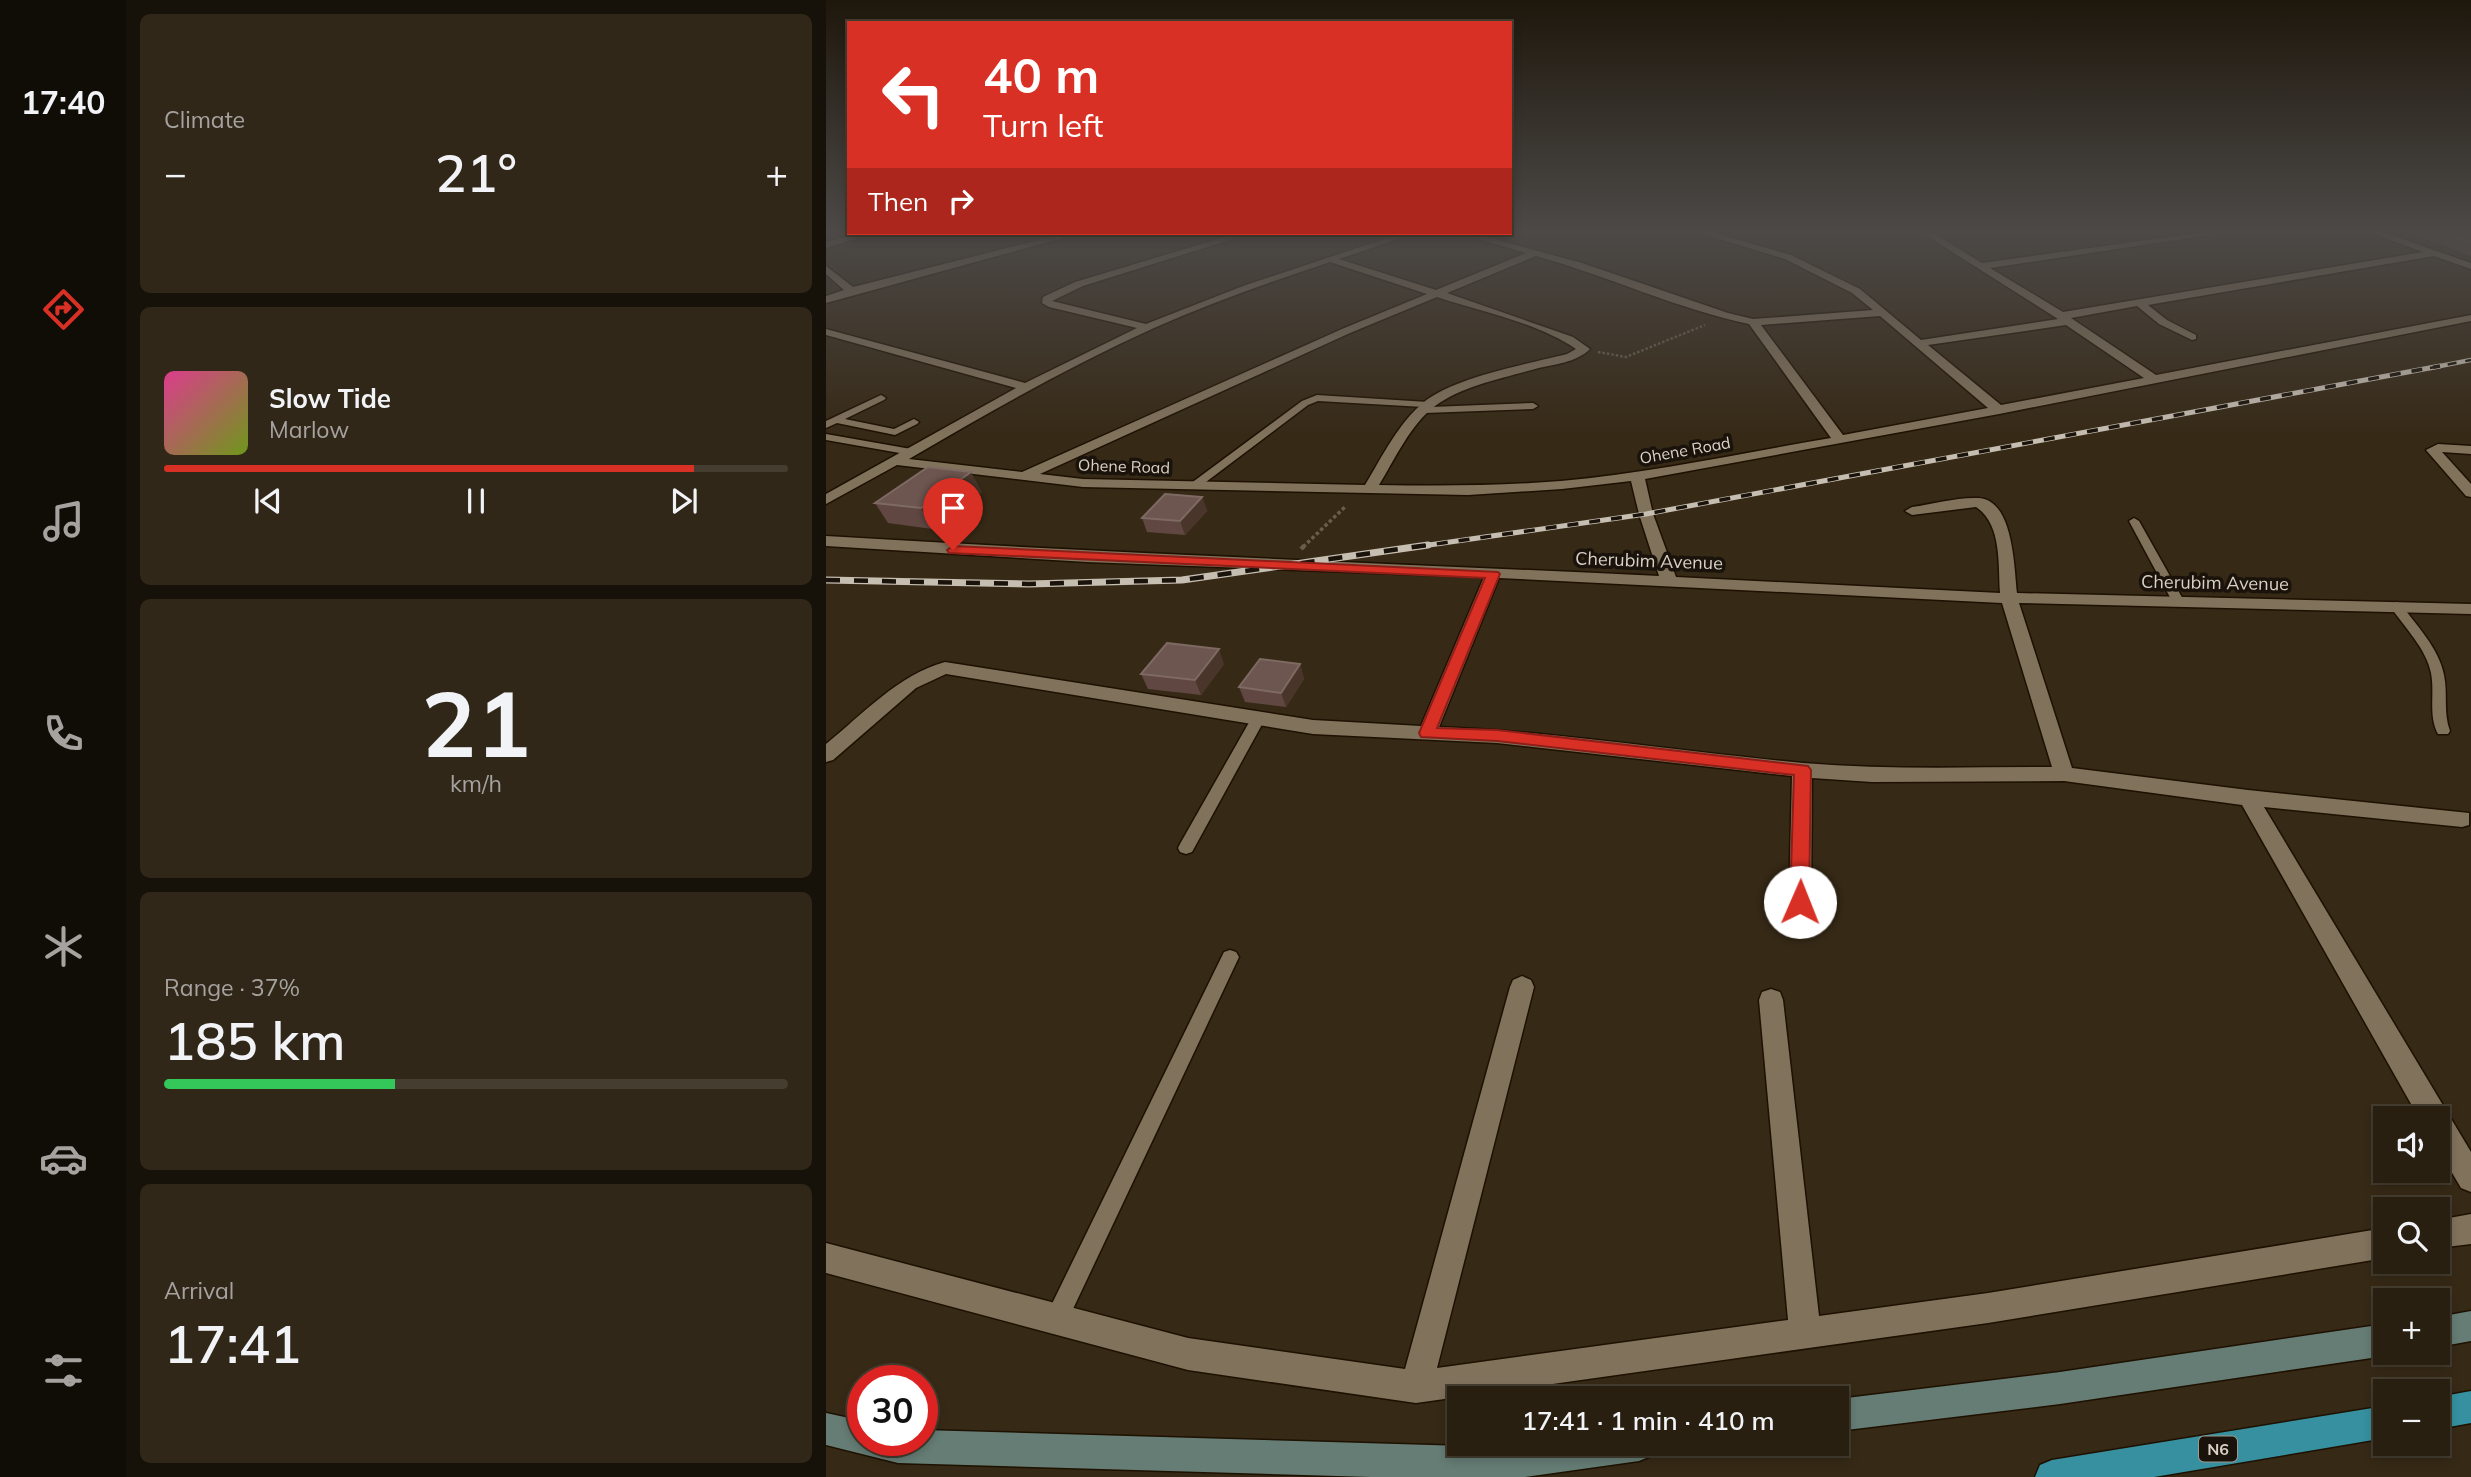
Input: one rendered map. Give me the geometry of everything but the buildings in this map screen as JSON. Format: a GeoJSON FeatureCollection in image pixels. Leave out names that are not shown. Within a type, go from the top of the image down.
{"type":"FeatureCollection","features":[{"type":"Feature","properties":{"kind":"highway"},"geometry":{"type":"LineString","coordinates":[[2450,1411],[2471,1407]]}},
{"type":"Feature","properties":{"kind":"highway","name":"N6"},"geometry":{"type":"LineString","coordinates":[[2052,1477],[2373,1424]]}},
{"type":"Feature","properties":{"kind":"main road"},"geometry":{"type":"LineString","coordinates":[[2450,1330],[2471,1326]]}},
{"type":"Feature","properties":{"kind":"main road"},"geometry":{"type":"LineString","coordinates":[[1849,1414],[2060,1388],[2373,1342]]}},
{"type":"Feature","properties":{"kind":"main road"},"geometry":{"type":"LineString","coordinates":[[826,1429],[847,1434]]}},
{"type":"Feature","properties":{"kind":"main road"},"geometry":{"type":"LineString","coordinates":[[938,1447],[1498,1464],[1554,1456]]}},
{"type":"Feature","properties":{"kind":"street"},"geometry":{"type":"LineString","coordinates":[[1049,298],[1047,303],[1053,305],[1147,327]]}},
{"type":"Feature","properties":{"kind":"street"},"geometry":{"type":"LineString","coordinates":[[826,500],[1026,387],[1147,327],[1225,298]]}},
{"type":"Feature","properties":{"kind":"street"},"geometry":{"type":"LineString","coordinates":[[1025,476],[1346,331],[1427,298]]}},
{"type":"Feature","properties":{"kind":"street"},"geometry":{"type":"LineString","coordinates":[[1369,489],[1407,430],[1426,407],[1512,372],[1571,357],[1584,349],[1554,332],[1443,298]]}},
{"type":"Feature","properties":{"kind":"street"},"geometry":{"type":"LineString","coordinates":[[1671,298],[1725,316],[1753,321],[1883,313]]}},
{"type":"Feature","properties":{"kind":"street"},"geometry":{"type":"LineString","coordinates":[[1865,298],[1999,410]]}},
{"type":"Feature","properties":{"kind":"street"},"geometry":{"type":"LineString","coordinates":[[2031,298],[2154,379]]}},
{"type":"Feature","properties":{"kind":"street"},"geometry":{"type":"LineString","coordinates":[[1922,343],[2169,298]]}},
{"type":"Feature","properties":{"kind":"street"},"geometry":{"type":"LineString","coordinates":[[2139,303],[2163,322],[2192,337]]}},
{"type":"Feature","properties":{"kind":"street","name":"Ohene Road"},"geometry":{"type":"LineString","coordinates":[[895,461],[1083,483],[1194,486],[1468,491],[1637,476],[1999,410],[2471,318]]}},
{"type":"Feature","properties":{"kind":"street"},"geometry":{"type":"LineString","coordinates":[[1753,321],[1840,440]]}},
{"type":"Feature","properties":{"kind":"street"},"geometry":{"type":"LineString","coordinates":[[826,332],[1026,387]]}},
{"type":"Feature","properties":{"kind":"street"},"geometry":{"type":"LineString","coordinates":[[2471,450],[2433,450],[2471,493]]}},
{"type":"Feature","properties":{"kind":"street"},"geometry":{"type":"LineString","coordinates":[[1637,476],[1646,514],[1669,581]]}},
{"type":"Feature","properties":{"kind":"street"},"geometry":{"type":"LineString","coordinates":[[1912,511],[1979,502],[1991,510],[2002,529],[2008,598],[2064,774]]}},
{"type":"Feature","properties":{"kind":"street","name":"Cherubim Avenue"},"geometry":{"type":"LineString","coordinates":[[826,541],[1087,557],[1284,563],[2008,598],[2471,609]]}},
{"type":"Feature","properties":{"kind":"street"},"geometry":{"type":"LineString","coordinates":[[1427,733],[1493,574]]}},
{"type":"Feature","properties":{"kind":"street"},"geometry":{"type":"LineString","coordinates":[[826,755],[910,684],[945,668],[1313,727],[1497,736],[1802,770],[1872,775],[2064,774],[2248,798],[2462,819]]}},
{"type":"Feature","properties":{"kind":"street"},"geometry":{"type":"LineString","coordinates":[[1800,902],[1802,770]]}},
{"type":"Feature","properties":{"kind":"street"},"geometry":{"type":"LineString","coordinates":[[2248,798],[2427,1106]]}},
{"type":"Feature","properties":{"kind":"street"},"geometry":{"type":"LineString","coordinates":[[1416,1387],[1522,987]]}},
{"type":"Feature","properties":{"kind":"street"},"geometry":{"type":"LineString","coordinates":[[1771,1000],[1805,1332]]}},
{"type":"Feature","properties":{"kind":"street"},"geometry":{"type":"LineString","coordinates":[[2450,1144],[2471,1178]]}},
{"type":"Feature","properties":{"kind":"street"},"geometry":{"type":"LineString","coordinates":[[2450,1232],[2471,1229]]}},
{"type":"Feature","properties":{"kind":"street"},"geometry":{"type":"LineString","coordinates":[[826,1258],[1188,1354],[1416,1387],[1988,1308],[2373,1244]]}},
{"type":"Feature","properties":{"kind":"lane"},"geometry":{"type":"LineString","coordinates":[[831,423],[881,398]]}},
{"type":"Feature","properties":{"kind":"lane"},"geometry":{"type":"LineString","coordinates":[[1194,486],[1305,403],[1317,398],[1426,407],[1533,406]]}},
{"type":"Feature","properties":{"kind":"lane"},"geometry":{"type":"LineString","coordinates":[[871,445],[915,422]]}},
{"type":"Feature","properties":{"kind":"lane"},"geometry":{"type":"LineString","coordinates":[[831,423],[895,432]]}},
{"type":"Feature","properties":{"kind":"lane"},"geometry":{"type":"LineString","coordinates":[[826,437],[911,452]]}},
{"type":"Feature","properties":{"kind":"lane"},"geometry":{"type":"LineString","coordinates":[[2134,521],[2178,601]]}},
{"type":"Feature","properties":{"kind":"lane"},"geometry":{"type":"LineString","coordinates":[[2396,607],[2434,662],[2438,673],[2436,708],[2442,731]]}},
{"type":"Feature","properties":{"kind":"lane"},"geometry":{"type":"LineString","coordinates":[[1186,848],[1258,719]]}},
{"type":"Feature","properties":{"kind":"lane"},"geometry":{"type":"LineString","coordinates":[[1056,1320],[1230,957]]}},
{"type":"Feature","properties":{"kind":"path"},"geometry":{"type":"LineString","coordinates":[[1584,349],[1626,357],[1680,337],[1725,316]]}},
{"type":"Feature","properties":{"kind":"path"},"geometry":{"type":"LineString","coordinates":[[1284,563],[1322,531],[1346,506]]}},
{"type":"Feature","properties":{"kind":"railway"},"geometry":{"type":"LineString","coordinates":[[2430,368],[2471,360]]}},
{"type":"Feature","properties":{"kind":"railway"},"geometry":{"type":"LineString","coordinates":[[1415,547],[1646,514],[2440,366]]}},
{"type":"Feature","properties":{"kind":"railway"},"geometry":{"type":"LineString","coordinates":[[826,580],[1029,584],[1182,580],[1428,545]]}},
{"type":"Feature","properties":{"kind":"route"},"geometry":{"type":"LineString","coordinates":[[953,550],[1493,574],[1427,733],[1497,736],[1802,770],[1800,902]]}}]}
